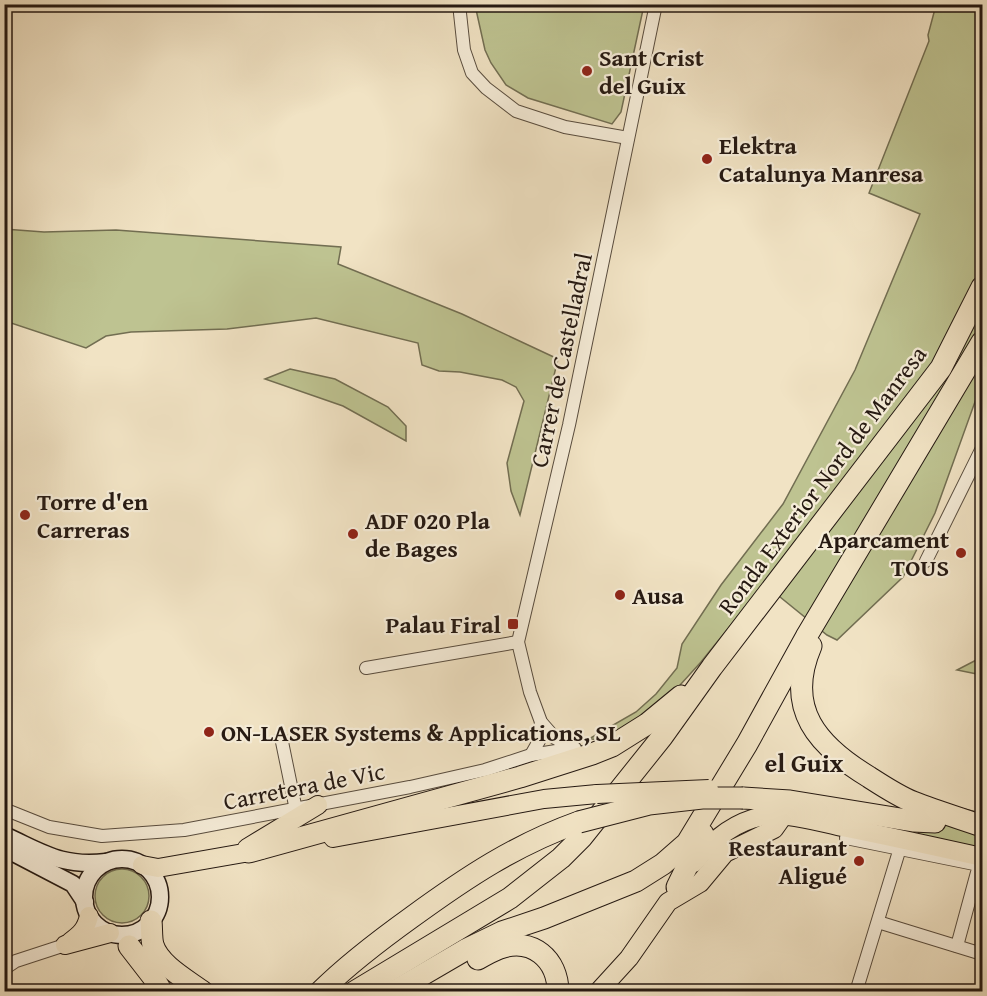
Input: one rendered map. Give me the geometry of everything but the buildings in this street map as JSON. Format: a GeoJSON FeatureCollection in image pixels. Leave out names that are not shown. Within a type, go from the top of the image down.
{"type":"FeatureCollection","features":[{"type":"Feature","properties":{"kind":"highway","name":"Ronda Exterior Nord de Manresa"},"geometry":{"type":"LineString","coordinates":[[712,667],[940,368],[982,287]]}},
{"type":"Feature","properties":{"kind":"highway","name":"Ronda Exterior Nord de Manresa"},"geometry":{"type":"LineString","coordinates":[[747,744],[806,637],[982,342]]}},
{"type":"Feature","properties":{"kind":"highway"},"geometry":{"type":"LineString","coordinates":[[858,549],[846,589],[805,661],[802,688],[808,719],[817,735],[829,749],[850,766],[912,802],[982,826]]}},
{"type":"Feature","properties":{"kind":"highway"},"geometry":{"type":"LineString","coordinates":[[243,853],[553,767],[612,746],[664,711],[712,667]]}},
{"type":"Feature","properties":{"kind":"highway"},"geometry":{"type":"LineString","coordinates":[[354,992],[502,903],[561,858],[582,837],[662,737],[712,667]]}},
{"type":"Feature","properties":{"kind":"highway"},"geometry":{"type":"LineString","coordinates":[[673,894],[747,744]]}},
{"type":"Feature","properties":{"kind":"highway"},"geometry":{"type":"LineString","coordinates":[[393,992],[465,950],[502,932],[544,918],[636,881],[663,864],[687,843],[747,744]]}},
{"type":"Feature","properties":{"kind":"highway"},"geometry":{"type":"LineString","coordinates":[[320,992],[368,949],[467,878],[526,844],[579,822],[649,804],[745,794],[913,821],[935,822]]}},
{"type":"Feature","properties":{"kind":"highway"},"geometry":{"type":"LineString","coordinates":[[152,921],[152,944],[157,953],[169,966],[203,992]]}},
{"type":"Feature","properties":{"kind":"highway"},"geometry":{"type":"LineString","coordinates":[[120,938],[153,977],[162,992]]}},
{"type":"Feature","properties":{"kind":"highway"},"geometry":{"type":"LineString","coordinates":[[417,992],[501,947],[523,945],[542,954],[549,961],[556,975],[558,992]]}},
{"type":"Feature","properties":{"kind":"main road"},"geometry":{"type":"LineString","coordinates":[[4,835],[60,861],[79,864],[129,860],[158,868],[532,801],[597,794],[702,789],[745,794]]}},
{"type":"Feature","properties":{"kind":"main road"},"geometry":{"type":"LineString","coordinates":[[243,853],[318,806]]}},
{"type":"Feature","properties":{"kind":"main road"},"geometry":{"type":"LineString","coordinates":[[598,992],[611,984],[709,846],[725,831],[753,819],[784,815],[877,833],[981,861]]}},
{"type":"Feature","properties":{"kind":"main road"},"geometry":{"type":"LineString","coordinates":[[935,822],[982,835]]}},
{"type":"Feature","properties":{"kind":"main road"},"geometry":{"type":"LineString","coordinates":[[4,848],[73,884],[98,926],[120,938],[192,992]]}},
{"type":"Feature","properties":{"kind":"main road"},"geometry":{"type":"LineString","coordinates":[[65,945],[87,927],[85,889],[90,877],[99,867],[110,861]]}},
{"type":"Feature","properties":{"kind":"main road"},"geometry":{"type":"LineString","coordinates":[[65,945],[120,938],[135,933],[152,921],[159,905],[159,890],[153,876],[142,865]]}},
{"type":"Feature","properties":{"kind":"street"},"geometry":{"type":"LineString","coordinates":[[459,4],[464,51],[472,73],[486,88],[516,111],[565,127],[628,138]]}},
{"type":"Feature","properties":{"kind":"street","name":"Carrer de Castelladral"},"geometry":{"type":"LineString","coordinates":[[571,748],[555,738],[541,722],[530,692],[518,642],[569,425],[656,4]]}},
{"type":"Feature","properties":{"kind":"street"},"geometry":{"type":"LineString","coordinates":[[926,561],[982,448]]}},
{"type":"Feature","properties":{"kind":"street"},"geometry":{"type":"LineString","coordinates":[[366,668],[518,642]]}},
{"type":"Feature","properties":{"kind":"street"},"geometry":{"type":"LineString","coordinates":[[531,755],[538,741],[541,722]]}},
{"type":"Feature","properties":{"kind":"street"},"geometry":{"type":"LineString","coordinates":[[281,737],[296,810]]}},
{"type":"Feature","properties":{"kind":"street","name":"Carretera de Vic"},"geometry":{"type":"LineString","coordinates":[[4,809],[50,827],[102,836],[184,830],[318,806],[485,770],[531,755],[571,748],[612,746]]}},
{"type":"Feature","properties":{"kind":"street"},"geometry":{"type":"LineString","coordinates":[[846,838],[981,861],[957,946]]}},
{"type":"Feature","properties":{"kind":"street"},"geometry":{"type":"LineString","coordinates":[[856,992],[900,848]]}},
{"type":"Feature","properties":{"kind":"street"},"geometry":{"type":"LineString","coordinates":[[878,922],[982,954]]}},
{"type":"Feature","properties":{"kind":"street"},"geometry":{"type":"LineString","coordinates":[[4,969],[16,961],[65,945]]}},
{"type":"Feature","properties":{"kind":"green space"},"geometry":{"type":"Polygon","coordinates":[[[475,5],[644,5],[621,112],[612,124],[528,98],[506,85],[485,50],[475,5]]]}},
{"type":"Feature","properties":{"kind":"green space"},"geometry":{"type":"Polygon","coordinates":[[[936,5],[982,5],[982,389],[976,399],[935,513],[903,577],[837,640],[827,635],[764,584],[701,662],[671,695],[607,740],[589,739],[636,712],[656,694],[677,668],[682,644],[721,585],[783,504],[855,370],[920,214],[869,193],[929,41],[928,35],[936,5]]]}},
{"type":"Feature","properties":{"kind":"green space"},"geometry":{"type":"Polygon","coordinates":[[[4,229],[44,232],[116,230],[341,247],[338,264],[462,314],[558,359],[520,515],[511,491],[507,463],[524,401],[516,387],[502,380],[460,372],[439,371],[422,365],[418,343],[316,318],[227,329],[131,332],[106,336],[86,348],[5,321],[4,229]]]}},
{"type":"Feature","properties":{"kind":"green space"},"geometry":{"type":"Polygon","coordinates":[[[290,369],[335,379],[388,407],[406,426],[406,441],[343,406],[265,379],[290,369]]]}},
{"type":"Feature","properties":{"kind":"green space"},"geometry":{"type":"Polygon","coordinates":[[[982,657],[982,675],[957,670],[982,657]]]}},
{"type":"Feature","properties":{"kind":"green space"},"geometry":{"type":"Polygon","coordinates":[[[925,800],[982,813],[982,865],[915,850],[925,800]]]}},
{"type":"Feature","properties":{"kind":"green space"},"geometry":{"type":"Polygon","coordinates":[[[122,869],[132,871],[141,877],[147,886],[149,896],[147,906],[141,915],[132,921],[122,923],[112,921],[103,915],[97,906],[95,896],[97,886],[103,877],[112,871],[122,869]]]}},
{"type":"Feature","properties":{"kind":"place","name":"Sant Crist del Guix"},"geometry":{"type":"Point","coordinates":[587,71]}},
{"type":"Feature","properties":{"kind":"place","name":"Elektra Catalunya Manresa"},"geometry":{"type":"Point","coordinates":[707,159]}},
{"type":"Feature","properties":{"kind":"place","name":"Torre d'en Carreras"},"geometry":{"type":"Point","coordinates":[25,515]}},
{"type":"Feature","properties":{"kind":"place","name":"ADF 020 Pla de Bages"},"geometry":{"type":"Point","coordinates":[353,534]}},
{"type":"Feature","properties":{"kind":"place","name":"Aparcament TOUS"},"geometry":{"type":"Point","coordinates":[961,553]}},
{"type":"Feature","properties":{"kind":"place","name":"Ausa"},"geometry":{"type":"Point","coordinates":[620,595]}},
{"type":"Feature","properties":{"kind":"place","name":"Palau Firal"},"geometry":{"type":"Point","coordinates":[513,624]}},
{"type":"Feature","properties":{"kind":"place","name":"ON-LASER Systems & Applications, SL"},"geometry":{"type":"Point","coordinates":[209,732]}},
{"type":"Feature","properties":{"kind":"place","name":"Restaurant Aligué"},"geometry":{"type":"Point","coordinates":[859,861]}},
{"type":"Feature","properties":{"kind":"district","name":"el Guix"},"geometry":{"type":"Point","coordinates":[804,762]}}]}
